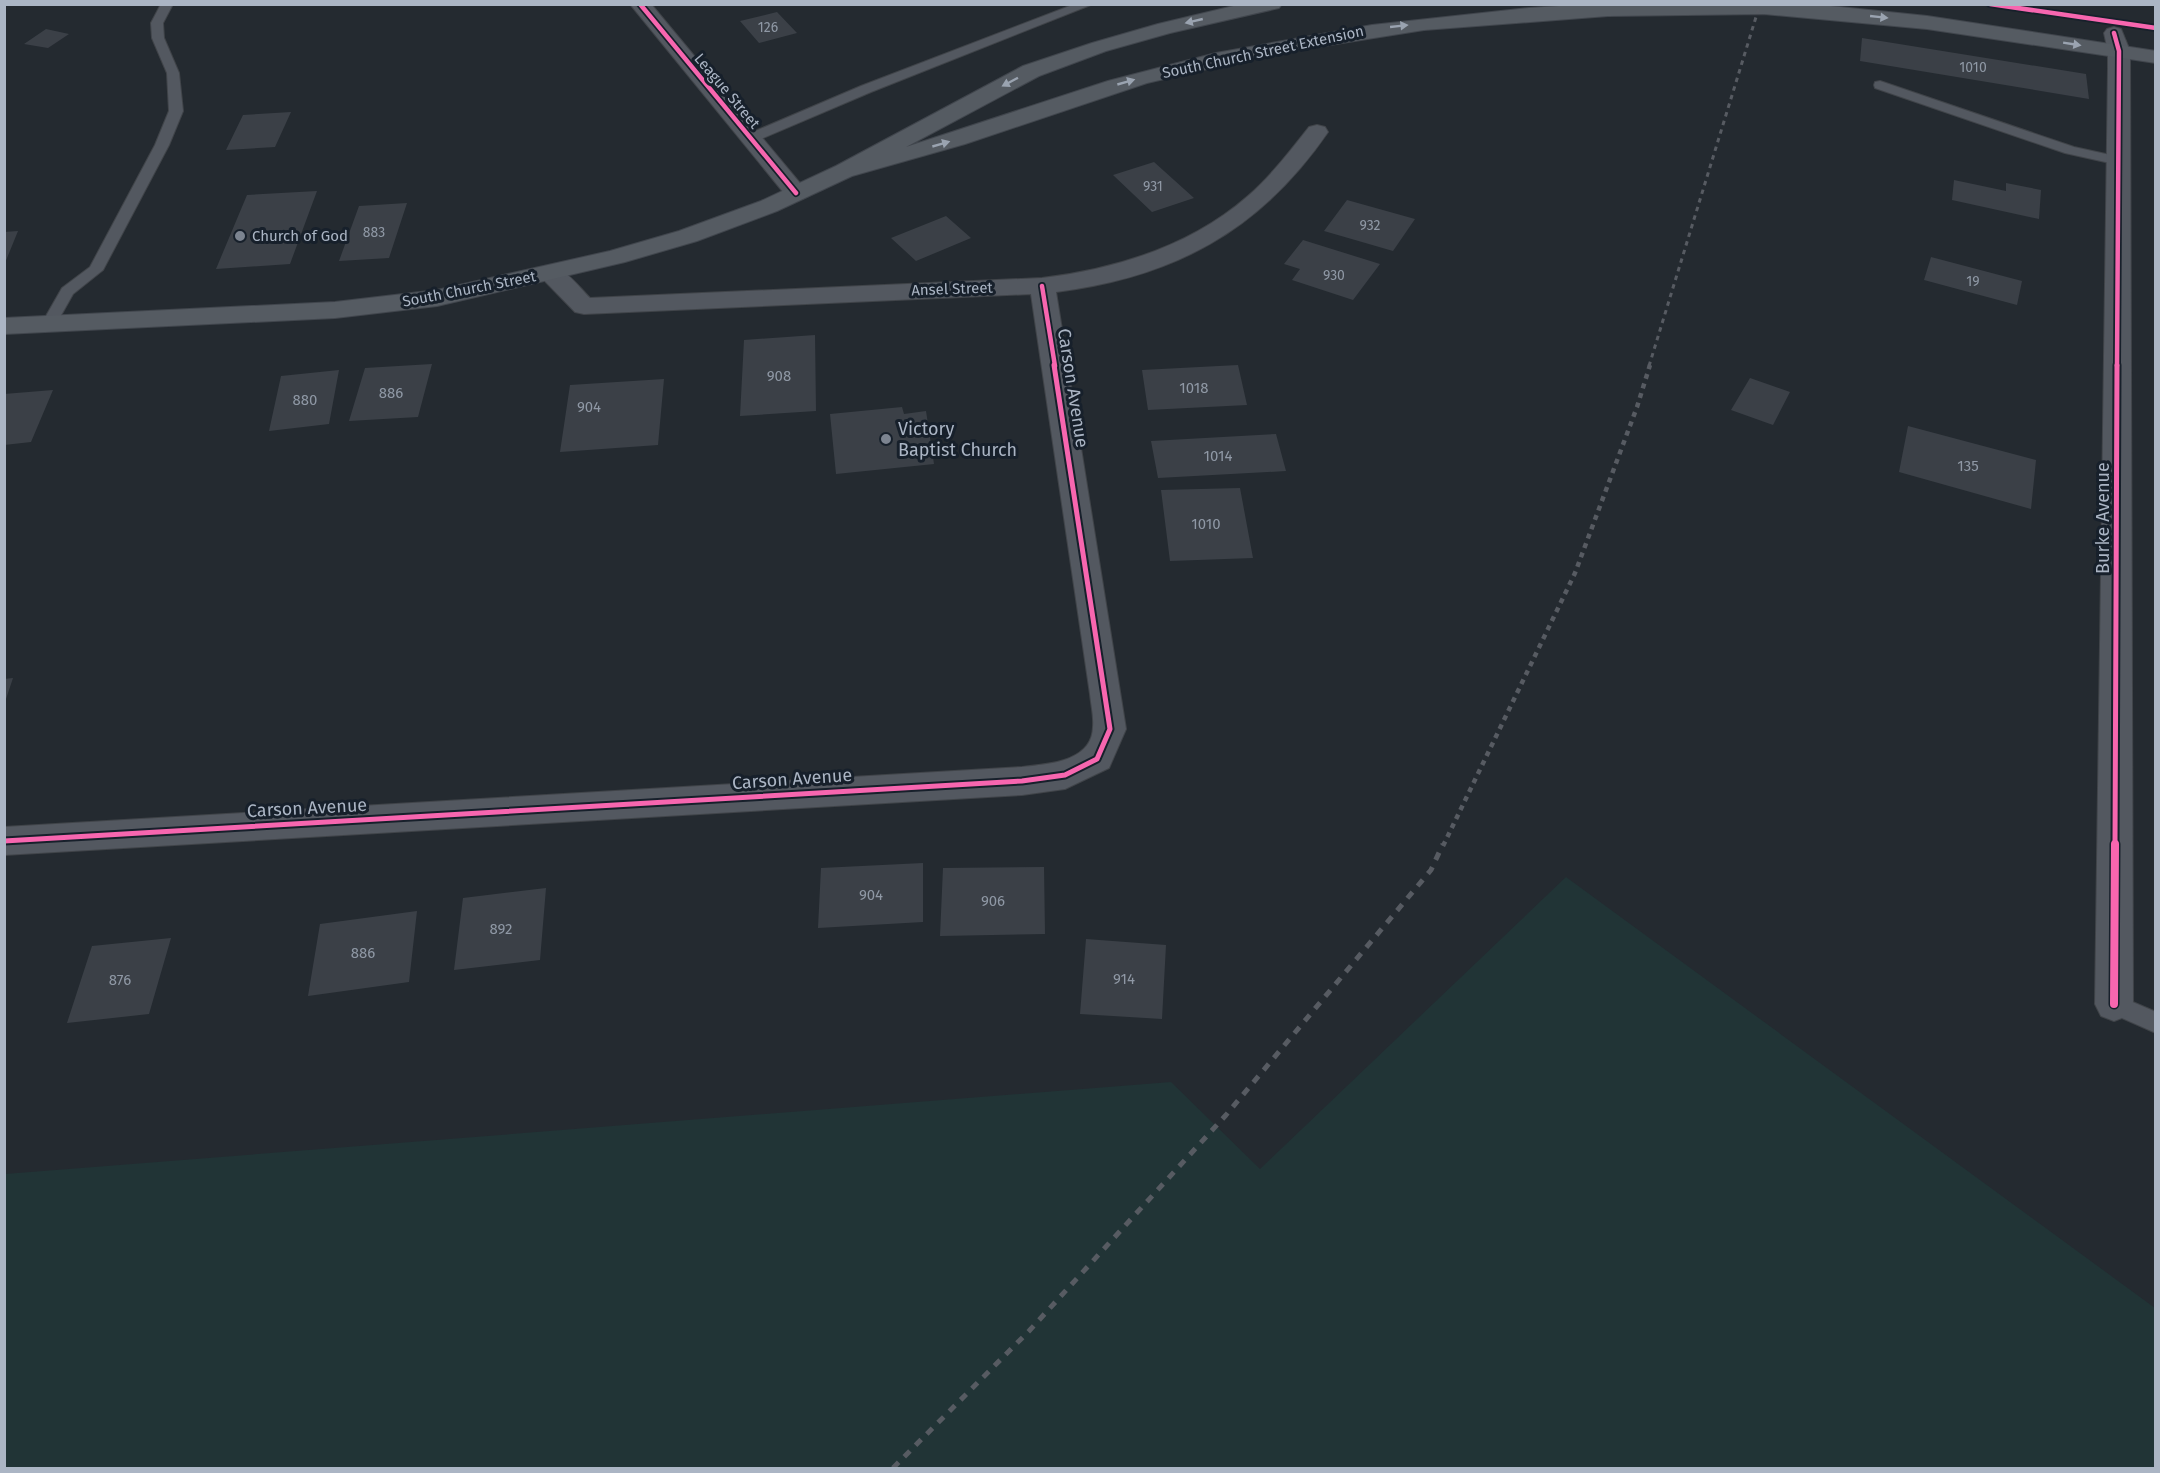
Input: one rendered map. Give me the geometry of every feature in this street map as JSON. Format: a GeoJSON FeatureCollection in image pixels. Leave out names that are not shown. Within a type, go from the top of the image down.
{"type":"FeatureCollection","features":[{"type":"Feature","properties":{"kind":"main road"},"geometry":{"type":"LineString","coordinates":[[844,171],[1031,71],[1099,47],[1165,28],[1272,4]]}},
{"type":"Feature","properties":{"kind":"main road","name":"South Church Street Extension"},"geometry":{"type":"LineString","coordinates":[[1934,4],[2116,42],[2156,57]]}},
{"type":"Feature","properties":{"kind":"main road","name":"South Church Street Extension"},"geometry":{"type":"LineString","coordinates":[[844,171],[973,135],[1081,95],[1166,71],[1285,45],[1355,33],[1477,18],[1643,8],[1789,9],[2116,42],[2156,39]]}},
{"type":"Feature","properties":{"kind":"main road","name":"South Church Street"},"geometry":{"type":"LineString","coordinates":[[4,326],[335,310],[437,298],[550,273],[688,236],[769,206],[844,171]]}},
{"type":"Feature","properties":{"kind":"street","name":"League Street"},"geometry":{"type":"LineString","coordinates":[[640,4],[796,193]]}},
{"type":"Feature","properties":{"kind":"street","name":"Burke Avenue"},"geometry":{"type":"LineString","coordinates":[[2114,1004],[2119,161],[2116,42]]}},
{"type":"Feature","properties":{"kind":"street","name":"Ansel Street"},"geometry":{"type":"LineString","coordinates":[[550,273],[584,306],[1042,286],[1083,281],[1115,273],[1182,248],[1222,226],[1255,203],[1281,178],[1317,132]]}},
{"type":"Feature","properties":{"kind":"street","name":"Carson Avenue"},"geometry":{"type":"LineString","coordinates":[[4,841],[1022,781],[1065,775],[1097,759],[1110,729],[1106,694],[1042,286]]}},
{"type":"Feature","properties":{"kind":"lane"},"geometry":{"type":"LineString","coordinates":[[50,323],[67,291],[96,270],[162,145],[176,111],[173,73],[158,38],[157,23],[167,4]]}},
{"type":"Feature","properties":{"kind":"lane"},"geometry":{"type":"LineString","coordinates":[[751,138],[866,89],[1087,4]]}},
{"type":"Feature","properties":{"kind":"lane"},"geometry":{"type":"LineString","coordinates":[[1880,86],[2070,150],[2119,161]]}},
{"type":"Feature","properties":{"kind":"lane"},"geometry":{"type":"LineString","coordinates":[[2114,1004],[2156,1023]]}},
{"type":"Feature","properties":{"kind":"shaded area"},"geometry":{"type":"Polygon","coordinates":[[[1566,877],[2155,1308],[2155,1468],[5,1468],[5,1174],[1171,1082],[1260,1169],[1566,877]]]}},
{"type":"Feature","properties":{"kind":"building"},"geometry":{"type":"Polygon","coordinates":[[[777,12],[797,33],[759,43],[740,21],[777,12]]]}},
{"type":"Feature","properties":{"kind":"building"},"geometry":{"type":"Polygon","coordinates":[[[46,29],[69,34],[48,48],[24,44],[46,29]]]}},
{"type":"Feature","properties":{"kind":"building"},"geometry":{"type":"Polygon","coordinates":[[[1862,38],[2086,74],[2089,99],[1860,61],[1862,38]]]}},
{"type":"Feature","properties":{"kind":"building"},"geometry":{"type":"Polygon","coordinates":[[[291,112],[275,147],[226,150],[243,115],[291,112]]]}},
{"type":"Feature","properties":{"kind":"building"},"geometry":{"type":"Polygon","coordinates":[[[1154,162],[1194,198],[1152,212],[1113,175],[1154,162]]]}},
{"type":"Feature","properties":{"kind":"building"},"geometry":{"type":"Polygon","coordinates":[[[1954,180],[2006,191],[2006,183],[2041,190],[2039,219],[1952,200],[1954,180]]]}},
{"type":"Feature","properties":{"kind":"building"},"geometry":{"type":"Polygon","coordinates":[[[317,191],[290,264],[216,269],[247,195],[317,191]]]}},
{"type":"Feature","properties":{"kind":"building"},"geometry":{"type":"Polygon","coordinates":[[[1347,200],[1415,219],[1393,251],[1324,231],[1347,200]]]}},
{"type":"Feature","properties":{"kind":"building"},"geometry":{"type":"Polygon","coordinates":[[[407,203],[389,258],[339,261],[359,206],[407,203]]]}},
{"type":"Feature","properties":{"kind":"building"},"geometry":{"type":"Polygon","coordinates":[[[946,216],[971,238],[916,261],[891,238],[946,216]]]}},
{"type":"Feature","properties":{"kind":"building"},"geometry":{"type":"Polygon","coordinates":[[[18,231],[5,263],[4,263],[4,232],[18,231]]]}},
{"type":"Feature","properties":{"kind":"building"},"geometry":{"type":"Polygon","coordinates":[[[1303,240],[1380,264],[1353,300],[1292,280],[1300,269],[1284,264],[1303,240]]]}},
{"type":"Feature","properties":{"kind":"building"},"geometry":{"type":"Polygon","coordinates":[[[1931,257],[2022,281],[2017,305],[1924,280],[1931,257]]]}},
{"type":"Feature","properties":{"kind":"building"},"geometry":{"type":"Polygon","coordinates":[[[815,335],[816,411],[740,416],[744,340],[815,335]]]}},
{"type":"Feature","properties":{"kind":"building"},"geometry":{"type":"Polygon","coordinates":[[[432,364],[418,417],[349,421],[365,368],[432,364]]]}},
{"type":"Feature","properties":{"kind":"building"},"geometry":{"type":"Polygon","coordinates":[[[1238,365],[1247,405],[1148,410],[1142,370],[1238,365]]]}},
{"type":"Feature","properties":{"kind":"building"},"geometry":{"type":"Polygon","coordinates":[[[339,370],[329,424],[269,431],[281,376],[339,370]]]}},
{"type":"Feature","properties":{"kind":"building"},"geometry":{"type":"Polygon","coordinates":[[[1750,378],[1790,392],[1773,425],[1731,410],[1750,378]]]}},
{"type":"Feature","properties":{"kind":"building"},"geometry":{"type":"Polygon","coordinates":[[[664,379],[658,445],[560,452],[570,385],[664,379]]]}},
{"type":"Feature","properties":{"kind":"building"},"geometry":{"type":"Polygon","coordinates":[[[53,390],[31,442],[4,445],[4,394],[53,390]]]}},
{"type":"Feature","properties":{"kind":"building"},"geometry":{"type":"Polygon","coordinates":[[[902,407],[904,414],[926,411],[934,464],[836,474],[830,414],[902,407]]]}},
{"type":"Feature","properties":{"kind":"building"},"geometry":{"type":"Polygon","coordinates":[[[1908,426],[2036,460],[2031,509],[1899,472],[1908,426]]]}},
{"type":"Feature","properties":{"kind":"building"},"geometry":{"type":"Polygon","coordinates":[[[1276,434],[1286,471],[1158,478],[1151,441],[1276,434]]]}},
{"type":"Feature","properties":{"kind":"building"},"geometry":{"type":"Polygon","coordinates":[[[1240,488],[1253,558],[1170,561],[1161,490],[1240,488]]]}},
{"type":"Feature","properties":{"kind":"building"},"geometry":{"type":"Polygon","coordinates":[[[13,678],[5,702],[4,679],[13,678]]]}},
{"type":"Feature","properties":{"kind":"building"},"geometry":{"type":"Polygon","coordinates":[[[923,863],[923,922],[818,928],[821,868],[923,863]]]}},
{"type":"Feature","properties":{"kind":"building"},"geometry":{"type":"Polygon","coordinates":[[[1044,867],[1045,934],[940,936],[943,868],[1044,867]]]}},
{"type":"Feature","properties":{"kind":"building"},"geometry":{"type":"Polygon","coordinates":[[[546,888],[540,960],[454,970],[463,898],[546,888]]]}},
{"type":"Feature","properties":{"kind":"building"},"geometry":{"type":"Polygon","coordinates":[[[417,911],[409,982],[308,996],[320,924],[417,911]]]}},
{"type":"Feature","properties":{"kind":"building"},"geometry":{"type":"Polygon","coordinates":[[[171,938],[149,1014],[67,1023],[92,946],[171,938]]]}},
{"type":"Feature","properties":{"kind":"building"},"geometry":{"type":"Polygon","coordinates":[[[1086,939],[1166,945],[1162,1019],[1080,1014],[1086,939]]]}},
{"type":"Feature","properties":{"kind":"railway"},"geometry":{"type":"LineString","coordinates":[[1649,366],[1760,4]]}},
{"type":"Feature","properties":{"kind":"railway"},"geometry":{"type":"LineString","coordinates":[[1443,846],[1575,573],[1637,407],[1650,365]]}},
{"type":"Feature","properties":{"kind":"railway"},"geometry":{"type":"LineString","coordinates":[[893,1468],[1029,1331],[1226,1115],[1431,870],[1443,844]]}},
{"type":"Feature","properties":{"kind":"cycle path"},"geometry":{"type":"LineString","coordinates":[[640,4],[796,193]]}},
{"type":"Feature","properties":{"kind":"cycle path"},"geometry":{"type":"LineString","coordinates":[[1990,4],[2156,28]]}},
{"type":"Feature","properties":{"kind":"cycle path"},"geometry":{"type":"LineString","coordinates":[[2114,33],[2119,51],[2114,1004]]}},
{"type":"Feature","properties":{"kind":"cycle path"},"geometry":{"type":"LineString","coordinates":[[4,841],[1022,781],[1065,775],[1097,759],[1110,729],[1106,694],[1042,286]]}},
{"type":"Feature","properties":{"kind":"place","name":"Church of God"},"geometry":{"type":"Point","coordinates":[240,236]}},
{"type":"Feature","properties":{"kind":"place","name":"Victory Baptist Church"},"geometry":{"type":"Point","coordinates":[886,439]}}]}
